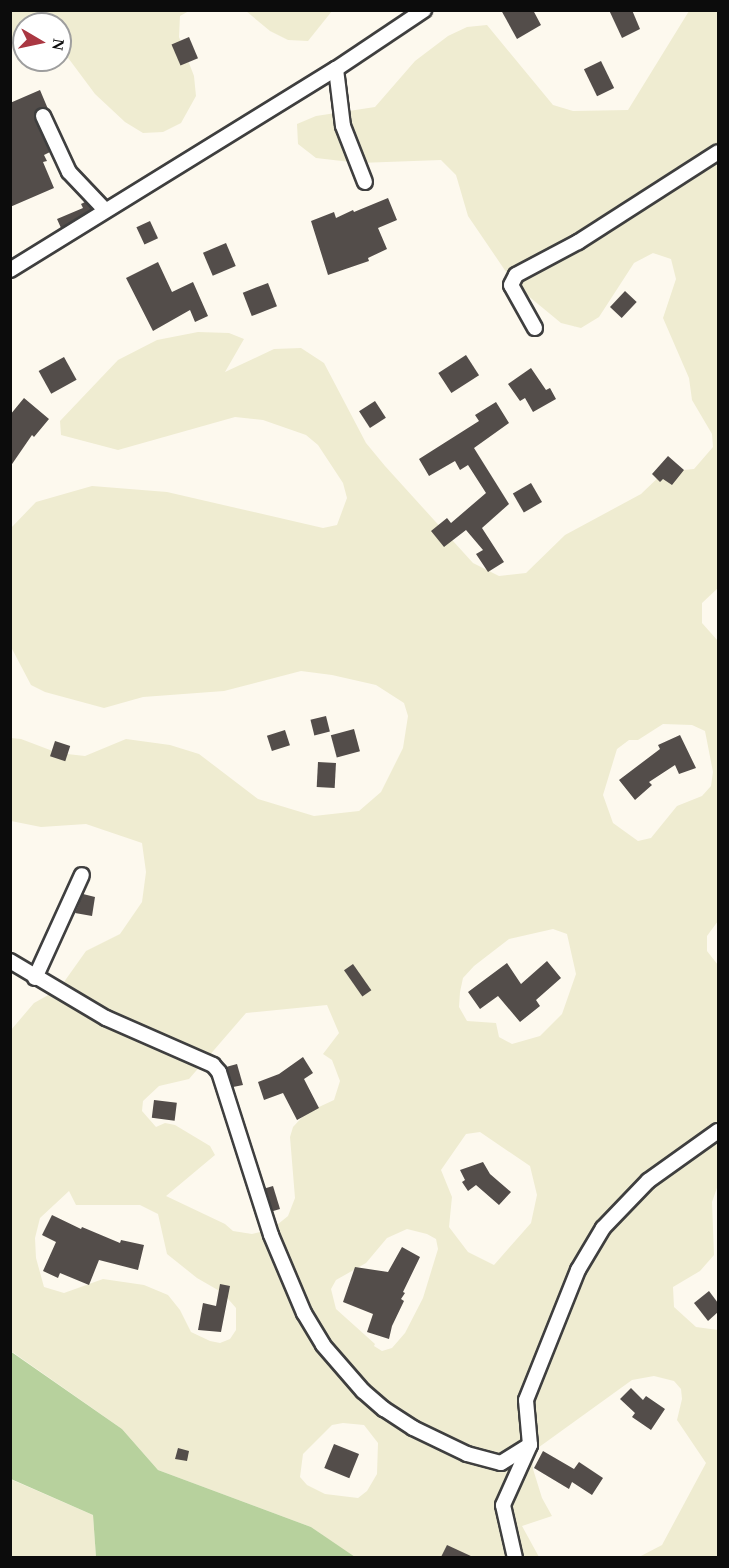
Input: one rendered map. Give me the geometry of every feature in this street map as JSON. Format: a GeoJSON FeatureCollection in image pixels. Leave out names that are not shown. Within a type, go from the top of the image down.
{"type":"FeatureCollection","features":[{"type":"Feature","properties":{"kind":"street"},"geometry":{"type":"LineString","coordinates":[[10,270],[336,69],[424,10]]}},
{"type":"Feature","properties":{"kind":"street"},"geometry":{"type":"LineString","coordinates":[[336,69],[343,126],[365,182]]}},
{"type":"Feature","properties":{"kind":"street"},"geometry":{"type":"LineString","coordinates":[[43,116],[69,172],[105,210]]}},
{"type":"Feature","properties":{"kind":"street"},"geometry":{"type":"LineString","coordinates":[[535,328],[511,285],[516,275],[578,242],[718,152]]}},
{"type":"Feature","properties":{"kind":"street"},"geometry":{"type":"LineString","coordinates":[[35,978],[82,875]]}},
{"type":"Feature","properties":{"kind":"street"},"geometry":{"type":"LineString","coordinates":[[10,961],[35,978],[106,1018],[213,1065],[219,1072],[271,1235],[304,1313],[323,1345],[363,1391],[384,1410],[413,1428],[467,1454],[501,1463],[530,1445]]}},
{"type":"Feature","properties":{"kind":"street"},"geometry":{"type":"LineString","coordinates":[[516,1557],[503,1505],[530,1445],[526,1400],[566,1299],[603,1228],[648,1181],[718,1131]]}},
{"type":"Feature","properties":{"kind":"shaded area"},"geometry":{"type":"Polygon","coordinates":[[[11,11],[189,11],[180,16],[179,37],[194,76],[196,96],[181,123],[163,132],[143,133],[125,122],[95,94],[72,63],[72,12],[12,12],[11,48],[11,11]]]}},
{"type":"Feature","properties":{"kind":"shaded area"},"geometry":{"type":"Polygon","coordinates":[[[246,11],[332,11],[308,41],[288,40],[270,31],[246,11]]]}},
{"type":"Feature","properties":{"kind":"shaded area"},"geometry":{"type":"Polygon","coordinates":[[[689,11],[718,11],[718,588],[702,603],[702,623],[718,641],[718,921],[707,936],[707,951],[718,965],[718,1185],[712,1202],[714,1255],[700,1271],[673,1287],[674,1307],[696,1327],[718,1330],[718,1557],[639,1557],[662,1545],[706,1463],[677,1420],[682,1399],[681,1389],[674,1381],[654,1376],[632,1380],[535,1450],[532,1459],[533,1469],[542,1498],[552,1516],[522,1526],[539,1557],[355,1558],[311,1527],[158,1470],[122,1429],[11,1351],[11,1030],[34,1003],[59,989],[86,951],[120,934],[142,902],[146,872],[142,843],[86,824],[41,827],[11,821],[11,738],[21,739],[58,753],[85,756],[126,739],[170,745],[199,754],[258,799],[314,816],[359,811],[381,792],[403,748],[408,716],[404,703],[376,685],[301,671],[224,691],[143,697],[104,708],[45,692],[31,685],[11,647],[10,529],[36,502],[92,486],[167,492],[323,528],[337,525],[347,498],[343,483],[318,445],[306,435],[263,420],[235,417],[118,450],[61,435],[60,421],[118,360],[157,340],[198,332],[229,333],[244,339],[225,372],[274,349],[301,348],[324,363],[366,443],[473,563],[499,576],[526,573],[565,535],[641,494],[664,472],[694,469],[713,447],[712,434],[692,400],[689,378],[663,318],[676,279],[671,259],[653,253],[634,263],[599,317],[581,328],[561,323],[515,285],[468,216],[456,175],[441,160],[359,163],[316,158],[298,144],[297,124],[316,116],[375,107],[415,61],[448,36],[467,27],[487,25],[553,105],[573,111],[628,110],[689,11]],[[663,724],[638,740],[629,740],[617,749],[603,795],[613,823],[638,841],[651,838],[677,806],[702,796],[711,786],[713,772],[705,731],[692,725],[663,724]],[[553,929],[509,939],[474,966],[463,978],[459,1007],[467,1021],[496,1023],[499,1037],[512,1044],[540,1036],[562,1014],[576,974],[567,934],[553,929]],[[327,1005],[246,1013],[189,1079],[159,1086],[143,1101],[142,1111],[156,1127],[165,1123],[175,1125],[210,1146],[215,1155],[166,1196],[225,1224],[233,1231],[252,1234],[272,1229],[288,1216],[295,1198],[290,1137],[293,1127],[306,1113],[334,1100],[340,1081],[332,1060],[323,1054],[339,1033],[327,1005]],[[480,1132],[466,1134],[441,1170],[452,1197],[449,1227],[468,1252],[494,1265],[531,1223],[537,1195],[530,1166],[480,1132]],[[69,1191],[40,1218],[35,1238],[36,1258],[44,1287],[64,1293],[103,1279],[144,1285],[168,1295],[180,1310],[191,1332],[220,1343],[230,1339],[236,1330],[236,1308],[223,1293],[197,1278],[167,1254],[158,1214],[140,1205],[76,1205],[69,1191]],[[407,1229],[387,1238],[366,1263],[336,1280],[331,1289],[336,1309],[382,1351],[392,1348],[405,1333],[423,1298],[438,1249],[436,1239],[407,1229]],[[343,1423],[332,1425],[303,1454],[300,1477],[307,1485],[325,1494],[358,1498],[367,1491],[377,1474],[378,1443],[364,1425],[343,1423]]]}},
{"type":"Feature","properties":{"kind":"shaded area"},"geometry":{"type":"Polygon","coordinates":[[[10,1479],[93,1515],[96,1557],[11,1557],[10,1479]]]}},
{"type":"Feature","properties":{"kind":"green space"},"geometry":{"type":"Polygon","coordinates":[[[10,1351],[122,1429],[158,1470],[311,1527],[355,1557],[96,1557],[93,1515],[11,1479],[10,1351]]]}},
{"type":"Feature","properties":{"kind":"building"},"geometry":{"type":"Polygon","coordinates":[[[501,10],[533,10],[541,25],[517,39],[501,10]]]}},
{"type":"Feature","properties":{"kind":"building"},"geometry":{"type":"Polygon","coordinates":[[[609,10],[632,10],[640,29],[622,38],[609,10]]]}},
{"type":"Feature","properties":{"kind":"building"},"geometry":{"type":"Polygon","coordinates":[[[189,37],[198,58],[180,66],[172,44],[189,37]]]}},
{"type":"Feature","properties":{"kind":"building"},"geometry":{"type":"Polygon","coordinates":[[[601,61],[614,88],[597,96],[584,69],[601,61]]]}},
{"type":"Feature","properties":{"kind":"building"},"geometry":{"type":"Polygon","coordinates":[[[40,90],[48,109],[39,108],[34,116],[50,152],[44,155],[47,161],[43,162],[54,188],[10,207],[10,103],[40,90]]]}},
{"type":"Feature","properties":{"kind":"building"},"geometry":{"type":"Polygon","coordinates":[[[388,198],[397,220],[378,228],[387,249],[368,258],[369,261],[328,275],[311,221],[334,212],[336,218],[388,198]]]}},
{"type":"Feature","properties":{"kind":"building"},"geometry":{"type":"Polygon","coordinates":[[[85,202],[92,209],[61,228],[57,219],[83,208],[81,204],[85,202]]]}},
{"type":"Feature","properties":{"kind":"building"},"geometry":{"type":"Polygon","coordinates":[[[150,221],[158,238],[144,245],[136,227],[150,221]]]}},
{"type":"Feature","properties":{"kind":"building"},"geometry":{"type":"Polygon","coordinates":[[[226,243],[236,266],[213,276],[203,253],[226,243]]]}},
{"type":"Feature","properties":{"kind":"building"},"geometry":{"type":"Polygon","coordinates":[[[158,262],[172,292],[193,282],[208,316],[195,322],[190,310],[153,331],[126,278],[158,262]]]}},
{"type":"Feature","properties":{"kind":"building"},"geometry":{"type":"Polygon","coordinates":[[[268,283],[277,306],[252,316],[243,293],[268,283]]]}},
{"type":"Feature","properties":{"kind":"building"},"geometry":{"type":"Polygon","coordinates":[[[625,291],[637,302],[622,318],[610,307],[625,291]]]}},
{"type":"Feature","properties":{"kind":"building"},"geometry":{"type":"Polygon","coordinates":[[[466,355],[479,375],[451,393],[438,373],[466,355]]]}},
{"type":"Feature","properties":{"kind":"building"},"geometry":{"type":"Polygon","coordinates":[[[64,357],[77,380],[51,394],[39,371],[64,357]]]}},
{"type":"Feature","properties":{"kind":"building"},"geometry":{"type":"Polygon","coordinates":[[[531,368],[546,390],[550,388],[556,399],[533,412],[525,398],[520,401],[508,384],[531,368]]]}},
{"type":"Feature","properties":{"kind":"building"},"geometry":{"type":"Polygon","coordinates":[[[24,398],[49,419],[34,437],[32,435],[10,467],[10,415],[24,398]]]}},
{"type":"Feature","properties":{"kind":"building"},"geometry":{"type":"Polygon","coordinates":[[[375,401],[386,418],[370,428],[359,411],[375,401]]]}},
{"type":"Feature","properties":{"kind":"building"},"geometry":{"type":"Polygon","coordinates":[[[496,402],[509,423],[474,448],[509,504],[482,528],[504,562],[488,572],[476,554],[483,550],[466,530],[444,547],[431,531],[447,518],[451,523],[486,493],[468,465],[460,470],[455,461],[429,476],[419,459],[479,421],[475,415],[496,402]]]}},
{"type":"Feature","properties":{"kind":"building"},"geometry":{"type":"Polygon","coordinates":[[[668,456],[684,470],[672,485],[663,479],[660,482],[652,474],[668,456]]]}},
{"type":"Feature","properties":{"kind":"building"},"geometry":{"type":"Polygon","coordinates":[[[531,483],[542,502],[524,513],[513,494],[531,483]]]}},
{"type":"Feature","properties":{"kind":"building"},"geometry":{"type":"Polygon","coordinates":[[[326,716],[330,732],[314,735],[310,720],[326,716]]]}},
{"type":"Feature","properties":{"kind":"building"},"geometry":{"type":"Polygon","coordinates":[[[354,729],[360,751],[337,757],[331,735],[354,729]]]}},
{"type":"Feature","properties":{"kind":"building"},"geometry":{"type":"Polygon","coordinates":[[[285,730],[290,745],[272,751],[267,736],[285,730]]]}},
{"type":"Feature","properties":{"kind":"building"},"geometry":{"type":"Polygon","coordinates":[[[680,735],[696,768],[679,774],[675,765],[649,782],[652,785],[635,800],[619,780],[660,749],[658,745],[680,735]]]}},
{"type":"Feature","properties":{"kind":"building"},"geometry":{"type":"Polygon","coordinates":[[[55,741],[70,746],[65,761],[50,756],[55,741]]]}},
{"type":"Feature","properties":{"kind":"building"},"geometry":{"type":"Polygon","coordinates":[[[318,762],[336,763],[335,788],[317,787],[318,762]]]}},
{"type":"Feature","properties":{"kind":"building"},"geometry":{"type":"Polygon","coordinates":[[[83,894],[95,897],[92,916],[75,913],[83,894]]]}},
{"type":"Feature","properties":{"kind":"building"},"geometry":{"type":"Polygon","coordinates":[[[547,961],[561,978],[536,1000],[540,1006],[520,1022],[498,996],[480,1009],[468,992],[507,963],[521,984],[547,961]]]}},
{"type":"Feature","properties":{"kind":"building"},"geometry":{"type":"Polygon","coordinates":[[[353,964],[371,990],[362,997],[344,970],[353,964]]]}},
{"type":"Feature","properties":{"kind":"building"},"geometry":{"type":"Polygon","coordinates":[[[303,1057],[313,1073],[304,1079],[319,1108],[297,1120],[283,1093],[264,1100],[258,1082],[279,1074],[303,1057]]]}},
{"type":"Feature","properties":{"kind":"building"},"geometry":{"type":"Polygon","coordinates":[[[237,1064],[243,1085],[233,1087],[226,1067],[237,1064]]]}},
{"type":"Feature","properties":{"kind":"building"},"geometry":{"type":"Polygon","coordinates":[[[154,1100],[177,1103],[175,1121],[152,1118],[154,1100]]]}},
{"type":"Feature","properties":{"kind":"building"},"geometry":{"type":"Polygon","coordinates":[[[483,1162],[490,1174],[511,1192],[499,1205],[476,1185],[468,1191],[462,1182],[465,1180],[460,1170],[483,1162]]]}},
{"type":"Feature","properties":{"kind":"building"},"geometry":{"type":"Polygon","coordinates":[[[273,1186],[280,1209],[272,1211],[265,1188],[273,1186]]]}},
{"type":"Feature","properties":{"kind":"building"},"geometry":{"type":"Polygon","coordinates":[[[52,1215],[81,1229],[82,1227],[120,1243],[121,1240],[144,1245],[138,1270],[99,1260],[89,1285],[60,1273],[58,1278],[43,1271],[56,1242],[42,1235],[52,1215]]]}},
{"type":"Feature","properties":{"kind":"building"},"geometry":{"type":"Polygon","coordinates":[[[402,1247],[420,1257],[403,1292],[405,1293],[401,1299],[404,1301],[392,1326],[389,1339],[367,1332],[373,1314],[343,1302],[355,1267],[388,1272],[402,1247]]]}},
{"type":"Feature","properties":{"kind":"building"},"geometry":{"type":"Polygon","coordinates":[[[220,1284],[230,1286],[221,1332],[198,1330],[203,1303],[216,1306],[220,1284]]]}},
{"type":"Feature","properties":{"kind":"building"},"geometry":{"type":"Polygon","coordinates":[[[709,1291],[718,1303],[718,1312],[708,1321],[694,1303],[709,1291]]]}},
{"type":"Feature","properties":{"kind":"building"},"geometry":{"type":"Polygon","coordinates":[[[631,1388],[643,1400],[646,1396],[665,1409],[651,1430],[632,1417],[635,1413],[620,1399],[631,1388]]]}},
{"type":"Feature","properties":{"kind":"building"},"geometry":{"type":"Polygon","coordinates":[[[334,1444],[359,1454],[349,1478],[324,1468],[334,1444]]]}},
{"type":"Feature","properties":{"kind":"building"},"geometry":{"type":"Polygon","coordinates":[[[178,1448],[189,1451],[187,1461],[175,1459],[178,1448]]]}},
{"type":"Feature","properties":{"kind":"building"},"geometry":{"type":"Polygon","coordinates":[[[543,1451],[574,1469],[579,1462],[603,1478],[592,1495],[572,1482],[569,1489],[534,1468],[543,1451]]]}},
{"type":"Feature","properties":{"kind":"building"},"geometry":{"type":"Polygon","coordinates":[[[447,1545],[473,1557],[441,1557],[447,1545]]]}}]}
